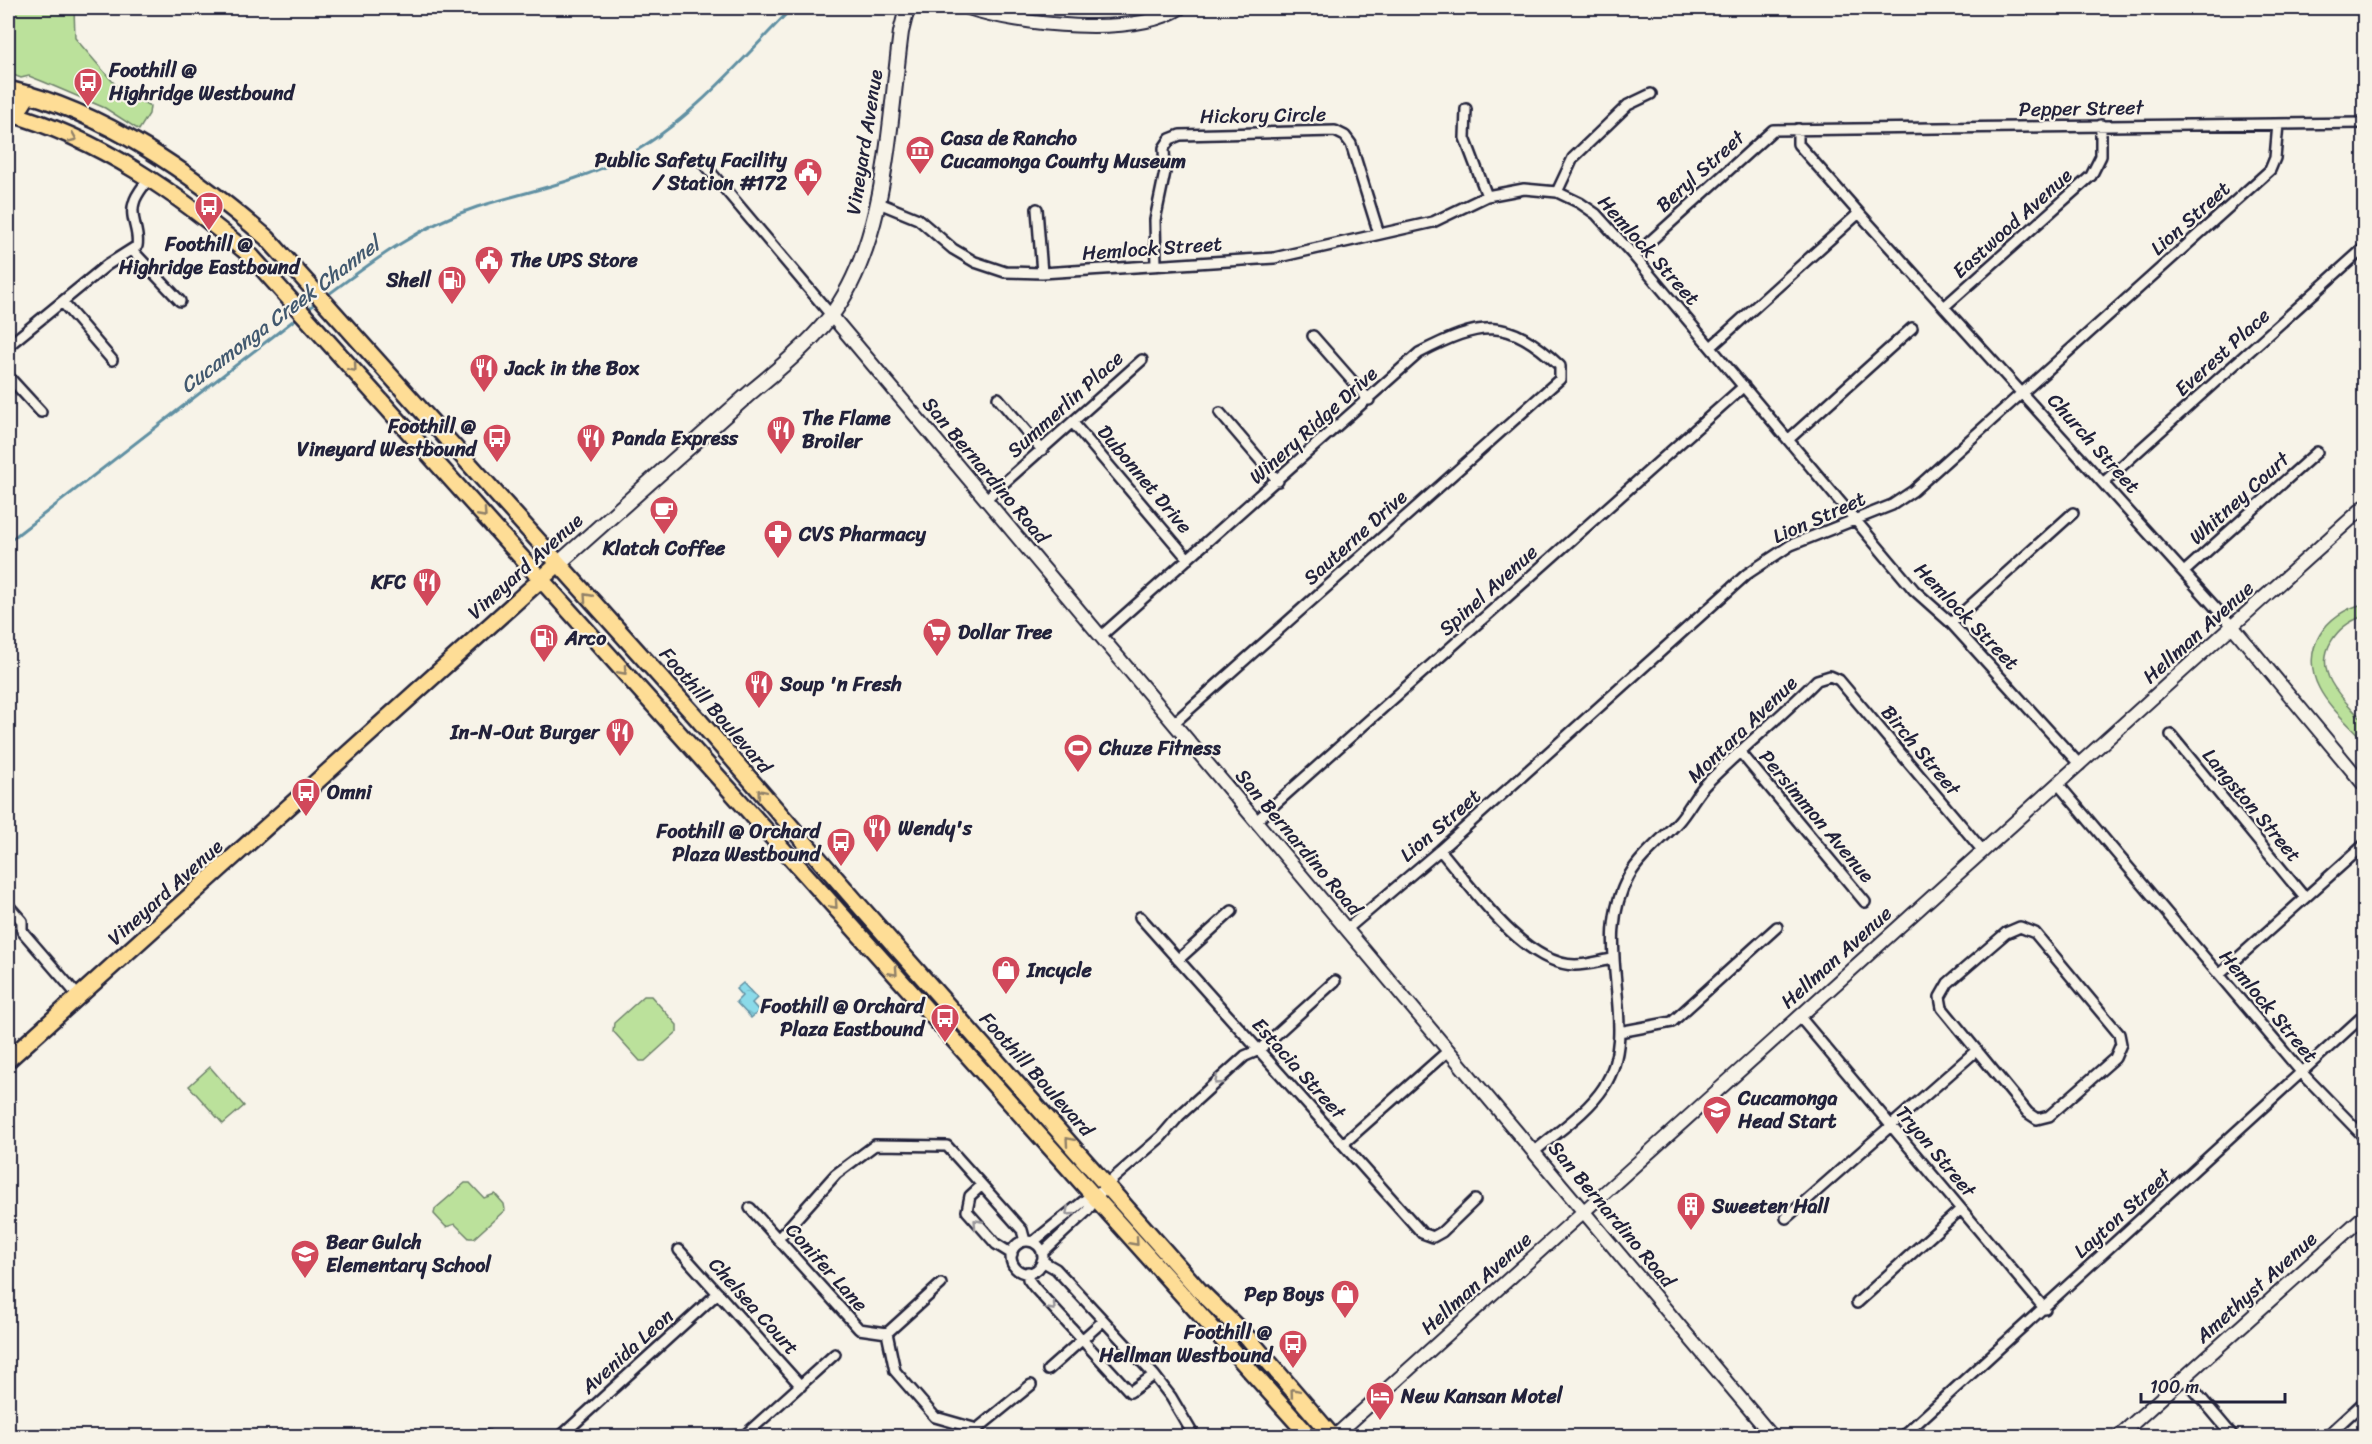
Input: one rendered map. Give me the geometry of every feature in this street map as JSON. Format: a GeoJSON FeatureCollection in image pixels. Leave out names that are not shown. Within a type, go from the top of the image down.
{"type":"FeatureCollection","features":[{"type":"Feature","properties":{"kind":"main road","name":"Vineyard Avenue"},"geometry":{"type":"LineString","coordinates":[[8,1060],[558,564],[751,392],[777,373],[831,315],[866,250],[879,202],[901,32],[907,8]]}},
{"type":"Feature","properties":{"kind":"main road","name":"Foothill Boulevard"},"geometry":{"type":"LineString","coordinates":[[8,89],[29,94],[91,119],[183,172],[227,204],[267,238],[317,291],[697,718],[1199,1290],[1249,1339],[1333,1437]]}},
{"type":"Feature","properties":{"kind":"main road"},"geometry":{"type":"LineString","coordinates":[[8,101],[22,105],[29,94]]}},
{"type":"Feature","properties":{"kind":"main road","name":"Foothill Boulevard"},"geometry":{"type":"LineString","coordinates":[[8,113],[81,141],[149,178],[213,223],[251,256],[315,324],[1309,1437]]}},
{"type":"Feature","properties":{"kind":"street"},"geometry":{"type":"LineString","coordinates":[[968,8],[992,11],[1038,23],[1116,25],[1166,17],[1180,8]]}},
{"type":"Feature","properties":{"kind":"street"},"geometry":{"type":"LineString","coordinates":[[1557,192],[1573,158],[1628,105],[1651,94]]}},
{"type":"Feature","properties":{"kind":"street"},"geometry":{"type":"LineString","coordinates":[[1466,109],[1465,138],[1487,196]]}},
{"type":"Feature","properties":{"kind":"street","name":"Pepper Street"},"geometry":{"type":"LineString","coordinates":[[1798,129],[2364,123]]}},
{"type":"Feature","properties":{"kind":"street","name":"Lion Street"},"geometry":{"type":"LineString","coordinates":[[1347,929],[1440,850],[1747,574],[1791,545],[1892,506],[1913,491],[2270,170],[2275,158],[2278,124]]}},
{"type":"Feature","properties":{"kind":"street","name":"Eastwood Avenue"},"geometry":{"type":"LineString","coordinates":[[1944,307],[2091,176],[2101,156],[2101,125]]}},
{"type":"Feature","properties":{"kind":"street","name":"Church Street"},"geometry":{"type":"LineString","coordinates":[[1798,129],[1798,144],[2233,627],[2364,785]]}},
{"type":"Feature","properties":{"kind":"street","name":"Beryl Street"},"geometry":{"type":"LineString","coordinates":[[1634,256],[1773,130],[1798,129]]}},
{"type":"Feature","properties":{"kind":"street","name":"Hickory Circle"},"geometry":{"type":"LineString","coordinates":[[1156,265],[1155,220],[1165,172],[1164,148],[1170,139],[1180,135],[1320,134],[1335,131],[1345,136],[1351,144],[1379,234]]}},
{"type":"Feature","properties":{"kind":"street","name":"San Bernardino Road"},"geometry":{"type":"LineString","coordinates":[[703,163],[1772,1437]]}},
{"type":"Feature","properties":{"kind":"street"},"geometry":{"type":"LineString","coordinates":[[8,346],[107,265],[133,251],[140,236],[132,211],[133,204],[149,178]]}},
{"type":"Feature","properties":{"kind":"street","name":"Hemlock Street"},"geometry":{"type":"LineString","coordinates":[[879,202],[918,219],[953,249],[975,262],[1005,272],[1042,273],[1274,258],[1433,222],[1487,196],[1524,189],[1557,192],[1596,213],[1790,439],[1914,590],[1951,623],[2080,765]]}},
{"type":"Feature","properties":{"kind":"street"},"geometry":{"type":"LineString","coordinates":[[1037,209],[1042,273]]}},
{"type":"Feature","properties":{"kind":"street"},"geometry":{"type":"LineString","coordinates":[[1711,347],[1859,213]]}},
{"type":"Feature","properties":{"kind":"street","name":"Everest Place"},"geometry":{"type":"LineString","coordinates":[[2104,482],[2364,248]]}},
{"type":"Feature","properties":{"kind":"street"},"geometry":{"type":"LineString","coordinates":[[133,251],[180,301]]}},
{"type":"Feature","properties":{"kind":"street"},"geometry":{"type":"LineString","coordinates":[[63,303],[112,360]]}},
{"type":"Feature","properties":{"kind":"street","name":"Winery Ridge Drive"},"geometry":{"type":"LineString","coordinates":[[1101,636],[1278,481],[1419,353],[1472,329],[1502,328],[1526,337],[1560,366],[1560,379]]}},
{"type":"Feature","properties":{"kind":"street"},"geometry":{"type":"LineString","coordinates":[[1790,439],[1912,328]]}},
{"type":"Feature","properties":{"kind":"street"},"geometry":{"type":"LineString","coordinates":[[1313,336],[1369,400]]}},
{"type":"Feature","properties":{"kind":"street","name":"Summerlin Place"},"geometry":{"type":"LineString","coordinates":[[986,499],[1142,360]]}},
{"type":"Feature","properties":{"kind":"street"},"geometry":{"type":"LineString","coordinates":[[8,376],[40,412]]}},
{"type":"Feature","properties":{"kind":"street","name":"Sauterne Drive"},"geometry":{"type":"LineString","coordinates":[[1174,723],[1560,379]]}},
{"type":"Feature","properties":{"kind":"street","name":"Spinel Avenue"},"geometry":{"type":"LineString","coordinates":[[1256,821],[1744,386]]}},
{"type":"Feature","properties":{"kind":"street"},"geometry":{"type":"LineString","coordinates":[[998,398],[1042,450]]}},
{"type":"Feature","properties":{"kind":"street"},"geometry":{"type":"LineString","coordinates":[[1220,413],[1278,481]]}},
{"type":"Feature","properties":{"kind":"street","name":"Dubonnet Drive"},"geometry":{"type":"LineString","coordinates":[[1073,423],[1188,559]]}},
{"type":"Feature","properties":{"kind":"street","name":"Whitney Court"},"geometry":{"type":"LineString","coordinates":[[2184,572],[2317,452]]}},
{"type":"Feature","properties":{"kind":"street","name":"Hellman Avenue"},"geometry":{"type":"LineString","coordinates":[[1333,1437],[2364,507]]}},
{"type":"Feature","properties":{"kind":"street"},"geometry":{"type":"LineString","coordinates":[[1951,623],[2073,513]]}},
{"type":"Feature","properties":{"kind":"street","name":"Montara Avenue"},"geometry":{"type":"LineString","coordinates":[[1534,1152],[1590,1104],[1604,1088],[1613,1069],[1619,1032],[1612,959],[1613,920],[1629,876],[1680,821],[1706,784],[1818,680],[1830,676]]}},
{"type":"Feature","properties":{"kind":"street","name":"Birch Street"},"geometry":{"type":"LineString","coordinates":[[1830,676],[1839,680],[1983,851]]}},
{"type":"Feature","properties":{"kind":"street","name":"Langston Street"},"geometry":{"type":"LineString","coordinates":[[2170,735],[2305,898]]}},
{"type":"Feature","properties":{"kind":"street","name":"Persimmon Avenue"},"geometry":{"type":"LineString","coordinates":[[1741,753],[1865,902]]}},
{"type":"Feature","properties":{"kind":"street","name":"Hemlock Street"},"geometry":{"type":"LineString","coordinates":[[2058,784],[2302,1073],[2364,1137]]}},
{"type":"Feature","properties":{"kind":"street"},"geometry":{"type":"LineString","coordinates":[[2219,975],[2364,845]]}},
{"type":"Feature","properties":{"kind":"street"},"geometry":{"type":"LineString","coordinates":[[1440,850],[1508,930],[1533,952],[1574,965],[1612,959]]}},
{"type":"Feature","properties":{"kind":"street"},"geometry":{"type":"LineString","coordinates":[[8,905],[22,921],[22,931],[79,997]]}},
{"type":"Feature","properties":{"kind":"street"},"geometry":{"type":"LineString","coordinates":[[1178,960],[1232,911]]}},
{"type":"Feature","properties":{"kind":"street","name":"Estacia Street"},"geometry":{"type":"LineString","coordinates":[[1140,917],[1422,1233],[1433,1237],[1442,1232],[1475,1200]]}},
{"type":"Feature","properties":{"kind":"street"},"geometry":{"type":"LineString","coordinates":[[1619,1032],[1672,1022],[1777,927]]}},
{"type":"Feature","properties":{"kind":"street"},"geometry":{"type":"LineString","coordinates":[[2020,927],[2035,933],[2119,1035],[2121,1044],[2115,1058],[2049,1116],[2037,1119],[2028,1113],[1977,1050],[1942,1008],[1940,997],[1948,983],[2006,933],[2020,927]]}},
{"type":"Feature","properties":{"kind":"street"},"geometry":{"type":"LineString","coordinates":[[1094,1196],[1087,1211],[1042,1257],[1036,1270],[1028,1272],[1016,1268],[1012,1254],[1016,1245],[1029,1242],[1094,1196],[1161,1137],[1179,1116],[1245,1056],[1259,1050],[1335,981]]}},
{"type":"Feature","properties":{"kind":"street","name":"Layton Street"},"geometry":{"type":"LineString","coordinates":[[1903,1437],[2364,1015]]}},
{"type":"Feature","properties":{"kind":"street","name":"Tryon Street"},"geometry":{"type":"LineString","coordinates":[[1799,1016],[2045,1309]]}},
{"type":"Feature","properties":{"kind":"street"},"geometry":{"type":"LineString","coordinates":[[1343,1144],[1449,1050]]}},
{"type":"Feature","properties":{"kind":"street"},"geometry":{"type":"LineString","coordinates":[[1786,1218],[1890,1124],[1977,1050]]}},
{"type":"Feature","properties":{"kind":"street"},"geometry":{"type":"LineString","coordinates":[[778,1239],[836,1174],[875,1145],[947,1146],[1022,1230],[1042,1257],[1056,1269],[1154,1375],[1171,1397],[1194,1437]]}},
{"type":"Feature","properties":{"kind":"street"},"geometry":{"type":"LineString","coordinates":[[982,1185],[970,1196],[967,1211],[996,1244],[1012,1254]]}},
{"type":"Feature","properties":{"kind":"street","name":"Conifer Lane"},"geometry":{"type":"LineString","coordinates":[[750,1208],[859,1329],[887,1333]]}},
{"type":"Feature","properties":{"kind":"street"},"geometry":{"type":"LineString","coordinates":[[1857,1304],[1961,1209]]}},
{"type":"Feature","properties":{"kind":"street","name":"Amethyst Avenue"},"geometry":{"type":"LineString","coordinates":[[2119,1437],[2364,1216]]}},
{"type":"Feature","properties":{"kind":"street","name":"Chelsea Court"},"geometry":{"type":"LineString","coordinates":[[679,1250],[801,1386]]}},
{"type":"Feature","properties":{"kind":"street"},"geometry":{"type":"LineString","coordinates":[[1028,1272],[1028,1279],[1034,1287],[1130,1392],[1154,1375]]}},
{"type":"Feature","properties":{"kind":"street"},"geometry":{"type":"LineString","coordinates":[[941,1284],[887,1333],[895,1371],[935,1416],[977,1433],[1031,1385]]}},
{"type":"Feature","properties":{"kind":"street","name":"Avenida Leon"},"geometry":{"type":"LineString","coordinates":[[561,1437],[718,1293]]}},
{"type":"Feature","properties":{"kind":"street"},"geometry":{"type":"LineString","coordinates":[[1048,1370],[1103,1321]]}},
{"type":"Feature","properties":{"kind":"street"},"geometry":{"type":"LineString","coordinates":[[744,1437],[835,1354]]}},
{"type":"Feature","properties":{"kind":"street"},"geometry":{"type":"LineString","coordinates":[[2184,1378],[2233,1437]]}},
{"type":"Feature","properties":{"kind":"street"},"geometry":{"type":"LineString","coordinates":[[2327,1437],[2364,1402]]}},
{"type":"Feature","properties":{"kind":"green space"},"geometry":{"type":"Polygon","coordinates":[[[8,8],[74,8],[75,38],[119,89],[150,106],[149,114],[139,130],[105,108],[29,76],[21,78],[8,73],[8,8]]]}},
{"type":"Feature","properties":{"kind":"green space"},"geometry":{"type":"Polygon","coordinates":[[[2364,604],[2364,616],[2354,620],[2337,633],[2327,650],[2326,660],[2327,671],[2334,687],[2364,722],[2364,741],[2323,695],[2314,674],[2312,660],[2314,647],[2328,624],[2350,608],[2364,604]]]}},
{"type":"Feature","properties":{"kind":"green space"},"geometry":{"type":"Polygon","coordinates":[[[644,996],[651,996],[677,1025],[677,1032],[645,1061],[640,1061],[613,1031],[614,1023],[644,996]]]}},
{"type":"Feature","properties":{"kind":"green space"},"geometry":{"type":"Polygon","coordinates":[[[210,1067],[244,1106],[223,1124],[189,1086],[210,1067]]]}},
{"type":"Feature","properties":{"kind":"green space"},"geometry":{"type":"Polygon","coordinates":[[[465,1183],[470,1183],[484,1198],[495,1194],[504,1204],[505,1210],[474,1238],[469,1238],[455,1224],[446,1227],[434,1214],[435,1209],[465,1183]]]}},
{"type":"Feature","properties":{"kind":"water"},"geometry":{"type":"Polygon","coordinates":[[[743,983],[757,998],[752,1003],[759,1011],[751,1018],[736,1002],[742,996],[736,989],[743,983]]]}},
{"type":"Feature","properties":{"kind":"waterway","name":"Cucamonga Creek Channel"},"geometry":{"type":"LineString","coordinates":[[325,297],[397,246],[436,224],[477,207],[591,173],[650,142],[715,88],[792,8]]}},
{"type":"Feature","properties":{"kind":"waterway","name":"Cucamonga Creek Channel"},"geometry":{"type":"LineString","coordinates":[[306,311],[317,302]]}},
{"type":"Feature","properties":{"kind":"waterway","name":"Cucamonga Creek Channel"},"geometry":{"type":"LineString","coordinates":[[8,542],[298,317]]}},
{"type":"Feature","properties":{"kind":"place","name":"Foothill @ Highridge Westbound"},"geometry":{"type":"Point","coordinates":[88,108]}},
{"type":"Feature","properties":{"kind":"place","name":"Casa de Rancho Cucamonga County Museum"},"geometry":{"type":"Point","coordinates":[920,176]}},
{"type":"Feature","properties":{"kind":"place","name":"Public Safety Facility / Station #172"},"geometry":{"type":"Point","coordinates":[808,198]}},
{"type":"Feature","properties":{"kind":"place","name":"Foothill @ Highridge Eastbound"},"geometry":{"type":"Point","coordinates":[209,232]}},
{"type":"Feature","properties":{"kind":"place","name":"The UPS Store"},"geometry":{"type":"Point","coordinates":[489,286]}},
{"type":"Feature","properties":{"kind":"place","name":"Shell"},"geometry":{"type":"Point","coordinates":[452,306]}},
{"type":"Feature","properties":{"kind":"place","name":"Jack in the Box"},"geometry":{"type":"Point","coordinates":[484,394]}},
{"type":"Feature","properties":{"kind":"place","name":"The Flame Broiler"},"geometry":{"type":"Point","coordinates":[781,456]}},
{"type":"Feature","properties":{"kind":"place","name":"Foothill @ Vineyard Westbound"},"geometry":{"type":"Point","coordinates":[497,464]}},
{"type":"Feature","properties":{"kind":"place","name":"Panda Express"},"geometry":{"type":"Point","coordinates":[591,464]}},
{"type":"Feature","properties":{"kind":"place","name":"Klatch Coffee"},"geometry":{"type":"Point","coordinates":[664,536]}},
{"type":"Feature","properties":{"kind":"place","name":"CVS Pharmacy"},"geometry":{"type":"Point","coordinates":[778,560]}},
{"type":"Feature","properties":{"kind":"place","name":"KFC"},"geometry":{"type":"Point","coordinates":[427,608]}},
{"type":"Feature","properties":{"kind":"place","name":"Dollar Tree"},"geometry":{"type":"Point","coordinates":[937,658]}},
{"type":"Feature","properties":{"kind":"place","name":"Arco"},"geometry":{"type":"Point","coordinates":[544,664]}},
{"type":"Feature","properties":{"kind":"place","name":"Soup 'n Fresh"},"geometry":{"type":"Point","coordinates":[759,710]}},
{"type":"Feature","properties":{"kind":"place","name":"In-N-Out Burger"},"geometry":{"type":"Point","coordinates":[620,758]}},
{"type":"Feature","properties":{"kind":"place","name":"Chuze Fitness"},"geometry":{"type":"Point","coordinates":[1078,774]}},
{"type":"Feature","properties":{"kind":"place","name":"Omni"},"geometry":{"type":"Point","coordinates":[306,818]}},
{"type":"Feature","properties":{"kind":"place","name":"Wendy's"},"geometry":{"type":"Point","coordinates":[877,854]}},
{"type":"Feature","properties":{"kind":"place","name":"Foothill @ Orchard Plaza Westbound"},"geometry":{"type":"Point","coordinates":[841,868]}},
{"type":"Feature","properties":{"kind":"place","name":"Incycle"},"geometry":{"type":"Point","coordinates":[1006,996]}},
{"type":"Feature","properties":{"kind":"place","name":"Foothill @ Orchard Plaza Eastbound"},"geometry":{"type":"Point","coordinates":[945,1044]}},
{"type":"Feature","properties":{"kind":"place","name":"Cucamonga Head Start"},"geometry":{"type":"Point","coordinates":[1717,1136]}},
{"type":"Feature","properties":{"kind":"place","name":"Sweeten Hall"},"geometry":{"type":"Point","coordinates":[1691,1232]}},
{"type":"Feature","properties":{"kind":"place","name":"Bear Gulch Elementary School"},"geometry":{"type":"Point","coordinates":[305,1280]}},
{"type":"Feature","properties":{"kind":"place","name":"Pep Boys"},"geometry":{"type":"Point","coordinates":[1345,1320]}},
{"type":"Feature","properties":{"kind":"place","name":"Foothill @ Hellman Westbound"},"geometry":{"type":"Point","coordinates":[1293,1370]}},
{"type":"Feature","properties":{"kind":"place","name":"New Kansan Motel"},"geometry":{"type":"Point","coordinates":[1380,1422]}}]}
